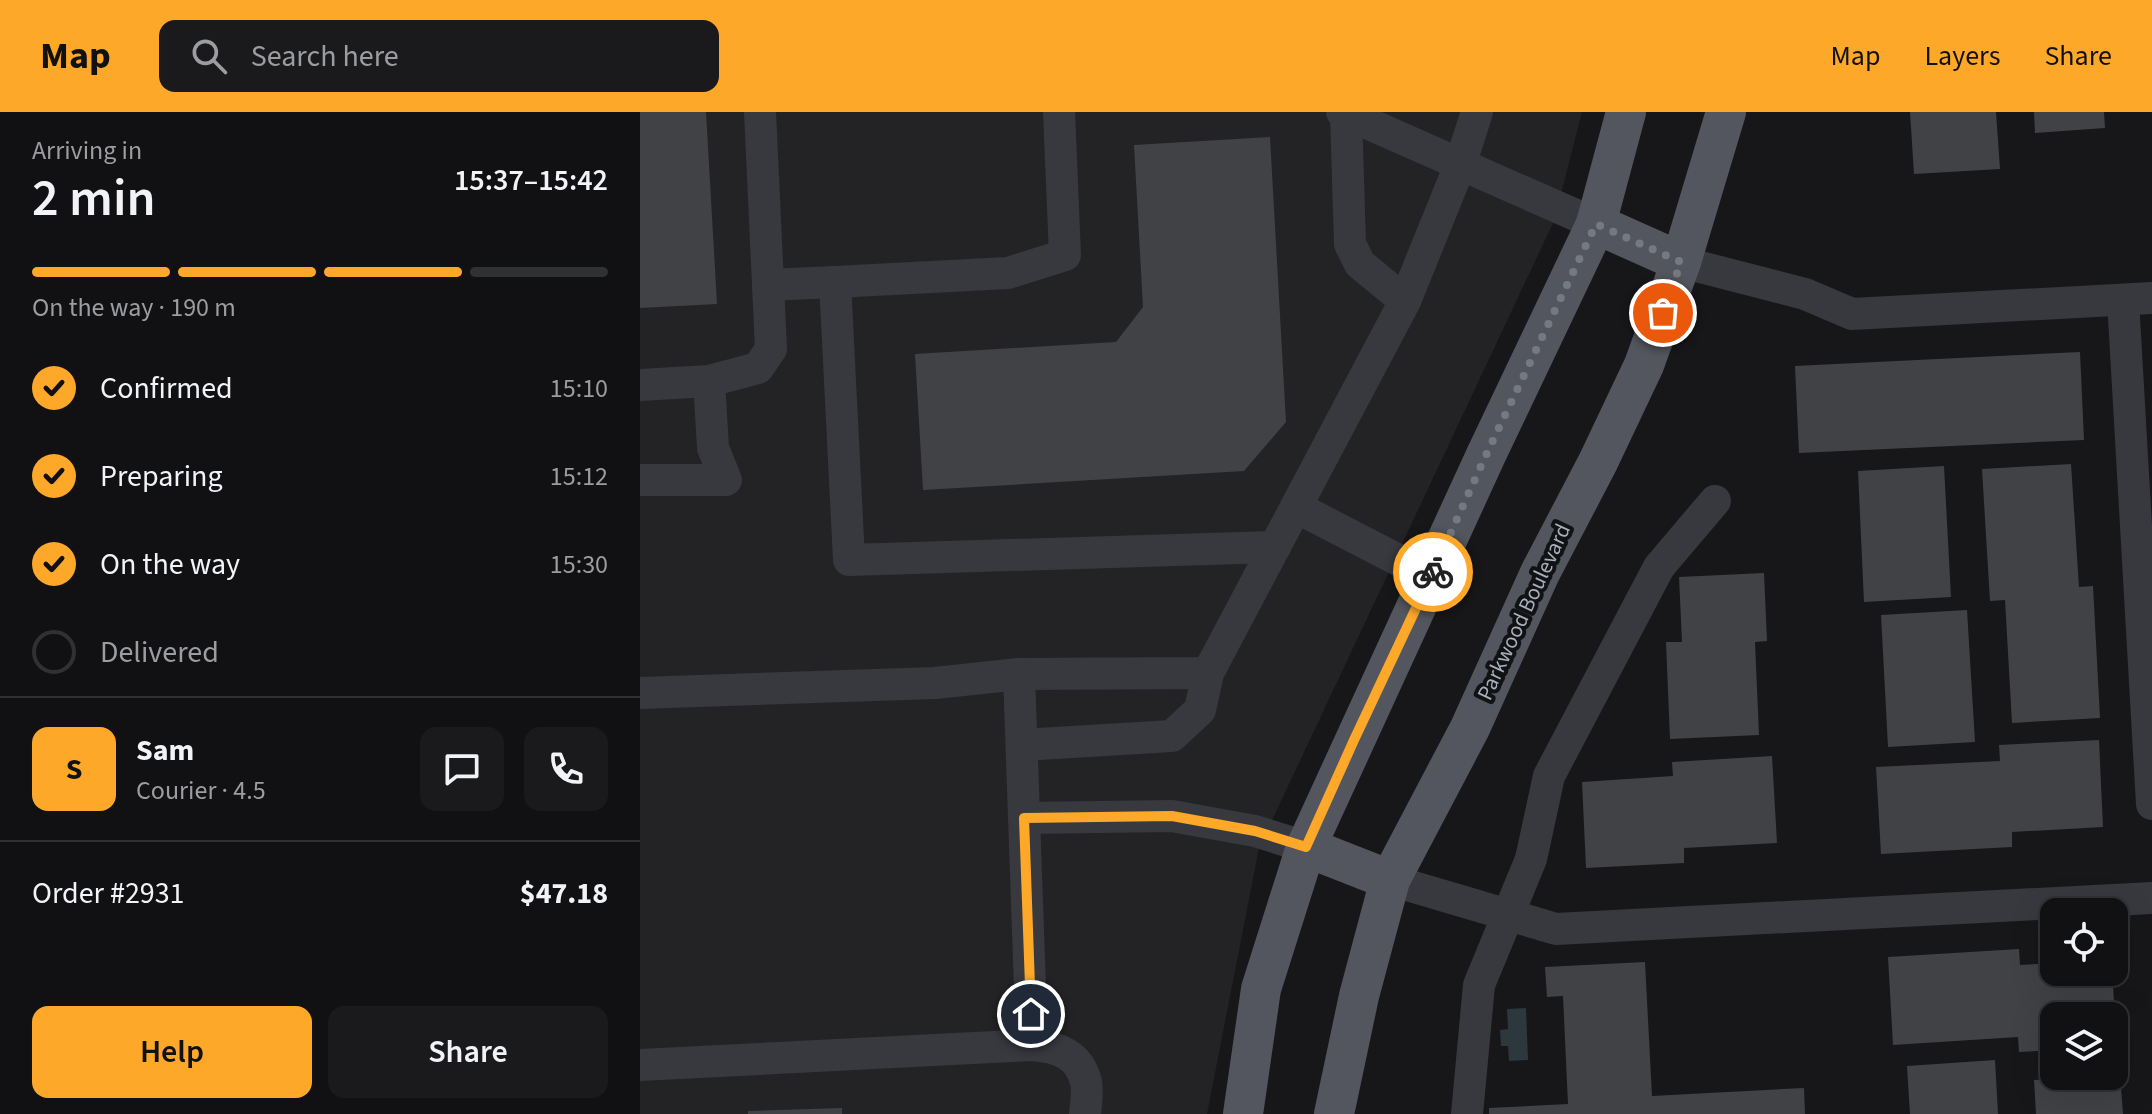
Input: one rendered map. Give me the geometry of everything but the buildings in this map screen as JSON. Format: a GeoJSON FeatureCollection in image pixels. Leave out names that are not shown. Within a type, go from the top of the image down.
{"type":"FeatureCollection","features":[{"type":"Feature","properties":{"kind":"main road"},"geometry":{"type":"LineString","coordinates":[[1243,1114],[1261,989],[1306,847],[1596,224],[1626,112]]}},
{"type":"Feature","properties":{"kind":"main road","name":"Parkwood Boulevard"},"geometry":{"type":"LineString","coordinates":[[1334,1114],[1359,996],[1390,880],[1470,728],[1540,573],[1644,365],[1681,262],[1726,112]]}},
{"type":"Feature","properties":{"kind":"main road"},"geometry":{"type":"LineString","coordinates":[[1596,224],[1681,262]]}},
{"type":"Feature","properties":{"kind":"main road"},"geometry":{"type":"LineString","coordinates":[[1306,847],[1390,880]]}},
{"type":"Feature","properties":{"kind":"lane"},"geometry":{"type":"LineString","coordinates":[[640,385],[709,381],[758,368],[771,349],[760,112]]}},
{"type":"Feature","properties":{"kind":"lane"},"geometry":{"type":"LineString","coordinates":[[768,285],[1008,273],[1065,255],[1059,112]]}},
{"type":"Feature","properties":{"kind":"lane"},"geometry":{"type":"LineString","coordinates":[[1022,745],[1172,736],[1200,710],[1208,673],[1405,301],[1460,165],[1477,112]]}},
{"type":"Feature","properties":{"kind":"lane"},"geometry":{"type":"LineString","coordinates":[[1405,301],[1360,264],[1350,244],[1344,113],[1378,120],[1460,165],[1596,224]]}},
{"type":"Feature","properties":{"kind":"lane"},"geometry":{"type":"LineString","coordinates":[[1681,262],[1805,294],[1852,314],[2137,299],[2152,804]]}},
{"type":"Feature","properties":{"kind":"lane"},"geometry":{"type":"LineString","coordinates":[[835,282],[849,560],[1275,547]]}},
{"type":"Feature","properties":{"kind":"lane"},"geometry":{"type":"LineString","coordinates":[[640,480],[726,480],[713,448],[709,381]]}},
{"type":"Feature","properties":{"kind":"lane"},"geometry":{"type":"LineString","coordinates":[[1467,1114],[1479,985],[1531,859],[1549,776],[1659,567],[1715,501]]}},
{"type":"Feature","properties":{"kind":"lane"},"geometry":{"type":"LineString","coordinates":[[1296,507],[1431,577]]}},
{"type":"Feature","properties":{"kind":"lane"},"geometry":{"type":"LineString","coordinates":[[640,693],[935,683],[1019,674],[1208,673]]}},
{"type":"Feature","properties":{"kind":"lane"},"geometry":{"type":"LineString","coordinates":[[1019,674],[1032,1045]]}},
{"type":"Feature","properties":{"kind":"lane"},"geometry":{"type":"LineString","coordinates":[[1024,818],[1172,816],[1255,831],[1306,847]]}},
{"type":"Feature","properties":{"kind":"lane"},"geometry":{"type":"LineString","coordinates":[[1390,880],[1556,929],[2152,898]]}},
{"type":"Feature","properties":{"kind":"lane"},"geometry":{"type":"LineString","coordinates":[[640,1065],[1032,1045],[1055,1047],[1072,1057],[1081,1069],[1087,1084],[1085,1114]]}},
{"type":"Feature","properties":{"kind":"shaded area"},"geometry":{"type":"Polygon","coordinates":[[[640,112],[1582,112],[1554,221],[1259,848],[1207,1114],[640,1114],[640,112]]]}},
{"type":"Feature","properties":{"kind":"shaded area"},"geometry":{"type":"Polygon","coordinates":[[[1526,1008],[1528,1060],[1509,1061],[1508,1046],[1501,1046],[1500,1030],[1508,1029],[1507,1009],[1526,1008]]]}},
{"type":"Feature","properties":{"kind":"way so far"},"geometry":{"type":"LineString","coordinates":[[1433,572],[1596,224],[1681,262],[1663,313]]}},
{"type":"Feature","properties":{"kind":"route"},"geometry":{"type":"LineString","coordinates":[[1031,1014],[1024,818],[1172,816],[1255,831],[1306,847],[1433,572]]}}]}
